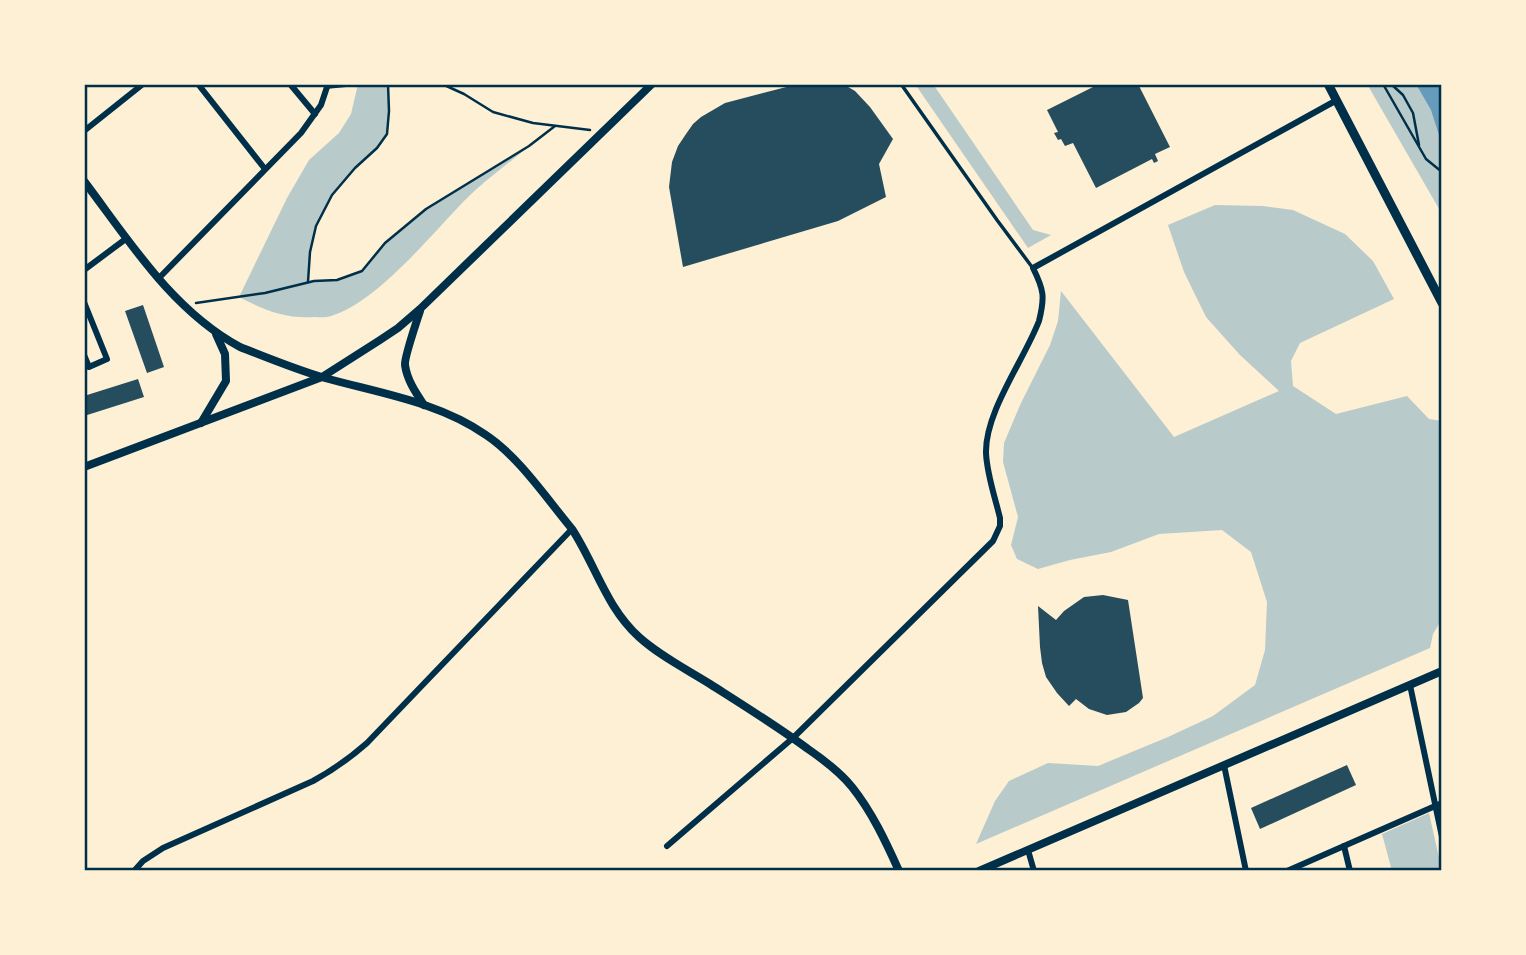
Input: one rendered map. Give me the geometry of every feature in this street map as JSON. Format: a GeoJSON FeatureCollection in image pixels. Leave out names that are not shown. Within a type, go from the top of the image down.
{"type":"FeatureCollection","features":[{"type":"Feature","properties":{"kind":"main road"},"geometry":{"type":"LineString","coordinates":[[1328,84],[1442,303]]}},
{"type":"Feature","properties":{"kind":"street"},"geometry":{"type":"LineString","coordinates":[[84,131],[143,84]]}},
{"type":"Feature","properties":{"kind":"street"},"geometry":{"type":"LineString","coordinates":[[198,84],[265,169]]}},
{"type":"Feature","properties":{"kind":"street"},"geometry":{"type":"LineString","coordinates":[[290,84],[315,114]]}},
{"type":"Feature","properties":{"kind":"street"},"geometry":{"type":"LineString","coordinates":[[84,467],[322,377],[389,334],[420,309],[652,84]]}},
{"type":"Feature","properties":{"kind":"street"},"geometry":{"type":"LineString","coordinates":[[158,279],[301,133],[321,105],[328,85]]}},
{"type":"Feature","properties":{"kind":"street"},"geometry":{"type":"LineString","coordinates":[[667,846],[793,738],[993,541],[1000,526],[1000,518],[988,466],[987,440],[992,417],[1040,321],[1043,287],[1033,268],[1337,100]]}},
{"type":"Feature","properties":{"kind":"street"},"geometry":{"type":"LineString","coordinates":[[84,181],[158,279],[214,331],[240,347],[322,377],[397,396],[466,422],[503,448],[572,529],[614,608],[639,637],[793,738],[840,774],[852,786],[877,826],[899,871]]}},
{"type":"Feature","properties":{"kind":"street"},"geometry":{"type":"LineString","coordinates":[[84,270],[127,238]]}},
{"type":"Feature","properties":{"kind":"street"},"geometry":{"type":"LineString","coordinates":[[84,302],[107,359],[89,367],[84,355]]}},
{"type":"Feature","properties":{"kind":"street"},"geometry":{"type":"LineString","coordinates":[[420,309],[404,362],[411,383],[424,405]]}},
{"type":"Feature","properties":{"kind":"street"},"geometry":{"type":"LineString","coordinates":[[201,423],[226,381],[225,355],[214,331]]}},
{"type":"Feature","properties":{"kind":"street"},"geometry":{"type":"LineString","coordinates":[[134,871],[143,861],[163,848],[313,781],[353,756],[572,529]]}},
{"type":"Feature","properties":{"kind":"street"},"geometry":{"type":"LineString","coordinates":[[979,871],[1442,671]]}},
{"type":"Feature","properties":{"kind":"street"},"geometry":{"type":"LineString","coordinates":[[1410,685],[1439,804],[1442,837]]}},
{"type":"Feature","properties":{"kind":"street"},"geometry":{"type":"LineString","coordinates":[[1224,765],[1246,871]]}},
{"type":"Feature","properties":{"kind":"street"},"geometry":{"type":"LineString","coordinates":[[1287,871],[1439,804]]}},
{"type":"Feature","properties":{"kind":"street"},"geometry":{"type":"LineString","coordinates":[[1344,846],[1350,871]]}},
{"type":"Feature","properties":{"kind":"street"},"geometry":{"type":"LineString","coordinates":[[1028,850],[1034,871]]}},
{"type":"Feature","properties":{"kind":"lane"},"geometry":{"type":"LineString","coordinates":[[328,85],[359,84]]}},
{"type":"Feature","properties":{"kind":"lane"},"geometry":{"type":"LineString","coordinates":[[901,84],[1033,268]]}},
{"type":"Feature","properties":{"kind":"path"},"geometry":{"type":"LineString","coordinates":[[308,282],[310,252],[316,226],[332,195],[387,134],[388,84]]}},
{"type":"Feature","properties":{"kind":"path"},"geometry":{"type":"LineString","coordinates":[[442,84],[464,94],[493,113],[555,126],[603,132]]}},
{"type":"Feature","properties":{"kind":"path"},"geometry":{"type":"LineString","coordinates":[[1383,84],[1426,159],[1442,172]]}},
{"type":"Feature","properties":{"kind":"path"},"geometry":{"type":"LineString","coordinates":[[1391,84],[1403,95],[1413,113],[1419,148]]}},
{"type":"Feature","properties":{"kind":"path"},"geometry":{"type":"LineString","coordinates":[[184,305],[265,293],[308,282],[337,281],[362,271],[385,243],[426,209],[529,146],[555,126]]}},
{"type":"Feature","properties":{"kind":"shaded area"},"geometry":{"type":"Polygon","coordinates":[[[358,84],[388,84],[387,133],[379,147],[348,175],[321,214],[314,236],[308,282],[337,280],[362,271],[385,243],[426,209],[529,146],[472,194],[384,283],[348,309],[327,317],[294,317],[266,310],[239,297],[287,198],[309,160],[339,133],[351,114],[358,84]]]}},
{"type":"Feature","properties":{"kind":"shaded area"},"geometry":{"type":"Polygon","coordinates":[[[915,84],[933,84],[1033,230],[1051,235],[1028,248],[915,84]]]}},
{"type":"Feature","properties":{"kind":"shaded area"},"geometry":{"type":"Polygon","coordinates":[[[1367,84],[1442,84],[1442,214],[1367,84]]]}},
{"type":"Feature","properties":{"kind":"shaded area"},"geometry":{"type":"Polygon","coordinates":[[[1215,205],[1293,210],[1345,234],[1373,261],[1394,299],[1300,343],[1291,361],[1293,386],[1336,414],[1407,396],[1429,419],[1442,421],[1442,619],[1433,634],[1430,648],[976,844],[995,801],[1009,781],[1048,763],[1098,766],[1213,716],[1255,685],[1265,650],[1267,602],[1251,552],[1222,530],[1159,534],[1111,552],[1038,569],[1017,559],[1011,545],[1018,517],[1003,462],[1004,443],[1050,345],[1058,321],[1061,291],[1174,437],[1279,391],[1240,355],[1206,317],[1184,272],[1168,225],[1215,205]]]}},
{"type":"Feature","properties":{"kind":"shaded area"},"geometry":{"type":"Polygon","coordinates":[[[1429,813],[1442,871],[1392,871],[1382,834],[1429,813]]]}},
{"type":"Feature","properties":{"kind":"water"},"geometry":{"type":"Polygon","coordinates":[[[1416,84],[1442,84],[1442,140],[1431,110],[1416,84]]]}},
{"type":"Feature","properties":{"kind":"building"},"geometry":{"type":"Polygon","coordinates":[[[798,84],[843,84],[855,91],[870,107],[893,139],[879,164],[886,197],[838,221],[683,267],[669,187],[672,162],[678,146],[693,124],[725,103],[798,84]]]}},
{"type":"Feature","properties":{"kind":"building"},"geometry":{"type":"Polygon","coordinates":[[[1099,84],[1138,84],[1170,147],[1155,154],[1158,161],[1154,163],[1152,159],[1096,188],[1073,143],[1065,146],[1061,139],[1058,140],[1054,133],[1058,132],[1047,110],[1099,84]]]}},
{"type":"Feature","properties":{"kind":"building"},"geometry":{"type":"Polygon","coordinates":[[[143,305],[164,367],[147,373],[125,311],[143,305]]]}},
{"type":"Feature","properties":{"kind":"building"},"geometry":{"type":"Polygon","coordinates":[[[138,379],[144,397],[84,416],[84,396],[138,379]]]}},
{"type":"Feature","properties":{"kind":"building"},"geometry":{"type":"Polygon","coordinates":[[[1103,595],[1128,600],[1143,698],[1126,712],[1107,715],[1089,709],[1076,699],[1069,706],[1046,677],[1040,647],[1038,606],[1056,620],[1084,597],[1103,595]]]}},
{"type":"Feature","properties":{"kind":"building"},"geometry":{"type":"Polygon","coordinates":[[[1347,765],[1356,785],[1260,829],[1251,808],[1347,765]]]}}]}
